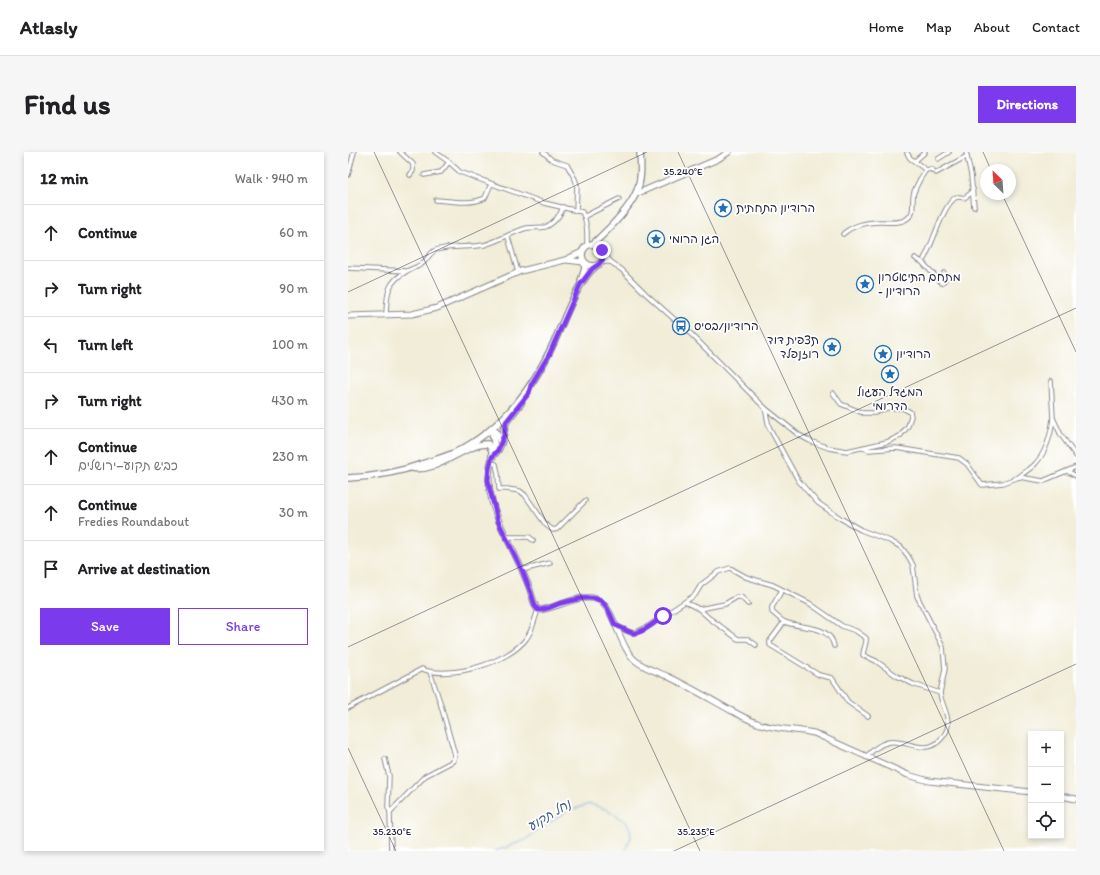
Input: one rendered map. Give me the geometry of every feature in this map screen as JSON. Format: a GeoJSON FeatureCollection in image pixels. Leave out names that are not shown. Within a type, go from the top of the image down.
{"type":"FeatureCollection","features":[{"type":"Feature","properties":{"kind":"main road"},"geometry":{"type":"LineString","coordinates":[[348,316],[412,314],[437,308],[518,272],[542,264],[565,260],[582,252],[602,236],[620,216],[636,194],[640,178],[640,152]]}},
{"type":"Feature","properties":{"kind":"main road"},"geometry":{"type":"LineString","coordinates":[[636,194],[718,159],[729,152]]}},
{"type":"Feature","properties":{"kind":"main road"},"geometry":{"type":"LineString","coordinates":[[580,285],[592,269],[603,259],[602,236]]}},
{"type":"Feature","properties":{"kind":"main road"},"geometry":{"type":"LineString","coordinates":[[590,245],[602,250]]}},
{"type":"Feature","properties":{"kind":"main road"},"geometry":{"type":"LineString","coordinates":[[348,478],[386,475],[412,468],[454,453],[492,429],[508,414],[531,385],[549,355],[580,285],[584,268],[582,252]]}},
{"type":"Feature","properties":{"kind":"main road"},"geometry":{"type":"LineString","coordinates":[[565,260],[584,262],[589,266],[597,265]]}},
{"type":"Feature","properties":{"kind":"main road"},"geometry":{"type":"LineString","coordinates":[[492,457],[498,450],[506,422],[529,393],[531,385]]}},
{"type":"Feature","properties":{"kind":"main road"},"geometry":{"type":"LineString","coordinates":[[492,429],[496,432],[500,443]]}},
{"type":"Feature","properties":{"kind":"main road"},"geometry":{"type":"LineString","coordinates":[[492,429],[491,434],[495,445],[490,463],[488,480],[490,490],[498,521],[522,570],[535,606],[538,610],[544,610],[571,601],[594,598],[602,602],[605,606],[623,644],[629,654],[637,662],[669,676],[753,722],[768,726],[814,733],[908,775],[929,781],[1028,792]]}},
{"type":"Feature","properties":{"kind":"main road"},"geometry":{"type":"LineString","coordinates":[[412,468],[421,469],[445,461],[481,444],[488,444],[492,450],[492,457]]}},
{"type":"Feature","properties":{"kind":"main road"},"geometry":{"type":"LineString","coordinates":[[1064,797],[1076,799]]}},
{"type":"Feature","properties":{"kind":"street"},"geometry":{"type":"LineString","coordinates":[[348,175],[354,152]]}},
{"type":"Feature","properties":{"kind":"street"},"geometry":{"type":"LineString","coordinates":[[400,152],[413,164],[413,172],[410,175]]}},
{"type":"Feature","properties":{"kind":"street"},"geometry":{"type":"LineString","coordinates":[[435,152],[460,172],[544,203],[582,212],[585,216],[590,245]]}},
{"type":"Feature","properties":{"kind":"street"},"geometry":{"type":"LineString","coordinates":[[441,152],[448,161]]}},
{"type":"Feature","properties":{"kind":"street"},"geometry":{"type":"LineString","coordinates":[[544,152],[552,160],[567,165],[575,179],[576,211]]}},
{"type":"Feature","properties":{"kind":"street"},"geometry":{"type":"LineString","coordinates":[[915,161],[925,152]]}},
{"type":"Feature","properties":{"kind":"street"},"geometry":{"type":"LineString","coordinates":[[938,159],[949,152]]}},
{"type":"Feature","properties":{"kind":"street"},"geometry":{"type":"LineString","coordinates":[[907,153],[926,170],[931,169],[936,173],[966,154],[973,189],[974,206]]}},
{"type":"Feature","properties":{"kind":"street"},"geometry":{"type":"LineString","coordinates":[[424,175],[441,172],[448,161]]}},
{"type":"Feature","properties":{"kind":"street"},"geometry":{"type":"LineString","coordinates":[[843,234],[854,227],[902,222],[908,218],[914,206],[914,193],[917,184],[926,170]]}},
{"type":"Feature","properties":{"kind":"street"},"geometry":{"type":"LineString","coordinates":[[436,200],[464,202],[480,200],[485,198],[491,184]]}},
{"type":"Feature","properties":{"kind":"street"},"geometry":{"type":"LineString","coordinates":[[924,259],[930,249],[935,232],[947,208],[956,197],[960,196],[964,198],[970,194],[973,189]]}},
{"type":"Feature","properties":{"kind":"street"},"geometry":{"type":"LineString","coordinates":[[585,216],[619,199]]}},
{"type":"Feature","properties":{"kind":"street"},"geometry":{"type":"LineString","coordinates":[[386,314],[386,298],[389,286],[406,271],[424,263],[434,250],[472,247],[486,244],[525,229],[544,227],[562,213],[563,207]]}},
{"type":"Feature","properties":{"kind":"street"},"geometry":{"type":"LineString","coordinates":[[508,236],[518,272]]}},
{"type":"Feature","properties":{"kind":"street"},"geometry":{"type":"LineString","coordinates":[[602,250],[611,262],[622,270],[692,336],[765,408],[790,429],[810,441],[829,448],[847,451],[888,442],[900,436],[908,426],[911,416],[910,412],[903,408],[887,408],[875,413],[863,412],[841,404],[833,393]]}},
{"type":"Feature","properties":{"kind":"street"},"geometry":{"type":"LineString","coordinates":[[915,258],[922,262],[942,283],[945,279],[944,273]]}},
{"type":"Feature","properties":{"kind":"street"},"geometry":{"type":"LineString","coordinates":[[597,265],[604,262],[611,262]]}},
{"type":"Feature","properties":{"kind":"street"},"geometry":{"type":"LineString","coordinates":[[348,268],[406,271]]}},
{"type":"Feature","properties":{"kind":"street"},"geometry":{"type":"LineString","coordinates":[[862,448],[869,450],[896,448],[959,458],[972,471],[982,485],[1003,483],[1019,477],[1036,463],[1043,454],[1052,431],[1053,418],[1051,381]]}},
{"type":"Feature","properties":{"kind":"street"},"geometry":{"type":"LineString","coordinates":[[765,408],[769,427],[798,480],[818,503],[861,530],[890,540],[901,547],[908,556],[913,565],[917,596],[944,647],[945,669],[940,700],[948,722],[947,731],[939,742],[932,746],[924,748],[888,742],[874,748],[866,757]]}},
{"type":"Feature","properties":{"kind":"street"},"geometry":{"type":"LineString","coordinates":[[1053,418],[1061,435],[1076,456]]}},
{"type":"Feature","properties":{"kind":"street"},"geometry":{"type":"LineString","coordinates":[[490,463],[496,464],[499,489],[520,491],[526,495],[546,525],[553,530],[557,529],[585,501]]}},
{"type":"Feature","properties":{"kind":"street"},"geometry":{"type":"LineString","coordinates":[[1019,477],[1043,481],[1076,467]]}},
{"type":"Feature","properties":{"kind":"street"},"geometry":{"type":"LineString","coordinates":[[1067,471],[1076,476]]}},
{"type":"Feature","properties":{"kind":"street"},"geometry":{"type":"LineString","coordinates":[[507,537],[529,537],[533,540]]}},
{"type":"Feature","properties":{"kind":"street"},"geometry":{"type":"LineString","coordinates":[[522,570],[550,563]]}},
{"type":"Feature","properties":{"kind":"street"},"geometry":{"type":"LineString","coordinates":[[615,625],[632,633],[637,632],[685,602],[695,594],[701,585],[718,572],[730,568],[746,577],[773,585],[809,603],[842,626],[863,635],[866,638],[867,643],[863,650],[863,655],[876,661],[897,676],[913,684],[940,693]]}},
{"type":"Feature","properties":{"kind":"street"},"geometry":{"type":"LineString","coordinates":[[782,590],[772,607],[772,612],[784,622],[817,629],[826,633],[833,641],[834,646]]}},
{"type":"Feature","properties":{"kind":"street"},"geometry":{"type":"LineString","coordinates":[[699,609],[725,604],[737,596],[742,597],[748,604]]}},
{"type":"Feature","properties":{"kind":"street"},"geometry":{"type":"LineString","coordinates":[[685,602],[699,609],[708,618],[738,639],[748,639],[756,645]]}},
{"type":"Feature","properties":{"kind":"street"},"geometry":{"type":"LineString","coordinates":[[348,708],[422,669],[430,672],[451,673],[470,670],[496,660],[520,647],[531,632],[538,610]]}},
{"type":"Feature","properties":{"kind":"street"},"geometry":{"type":"LineString","coordinates":[[784,622],[770,641],[770,644],[819,675],[832,678],[848,702],[868,716]]}},
{"type":"Feature","properties":{"kind":"street"},"geometry":{"type":"LineString","coordinates":[[390,812],[425,776],[453,761],[455,755],[430,672]]}},
{"type":"Feature","properties":{"kind":"street"},"geometry":{"type":"LineString","coordinates":[[385,759],[389,776],[388,807],[390,812],[390,851]]}},
{"type":"Feature","properties":{"kind":"waterway","name":"נחל תקוע"},"geometry":{"type":"LineString","coordinates":[[496,851],[525,840],[568,811],[590,804],[608,810],[626,822],[630,829],[631,837],[625,851]]}},
{"type":"Feature","properties":{"kind":"place","name":"הרודיון התחתית"},"geometry":{"type":"Point","coordinates":[723,208]}},
{"type":"Feature","properties":{"kind":"place","name":"הגן הרומי"},"geometry":{"type":"Point","coordinates":[656,239]}},
{"type":"Feature","properties":{"kind":"place","name":"מתחם התיאטרון - הרודיון"},"geometry":{"type":"Point","coordinates":[865,284]}},
{"type":"Feature","properties":{"kind":"place","name":"הרודיון/בסיס"},"geometry":{"type":"Point","coordinates":[681,326]}},
{"type":"Feature","properties":{"kind":"place","name":"תצפית דוד רוזנפלד"},"geometry":{"type":"Point","coordinates":[832,347]}},
{"type":"Feature","properties":{"kind":"place","name":"הרודיון"},"geometry":{"type":"Point","coordinates":[883,354]}},
{"type":"Feature","properties":{"kind":"place","name":"המגדל העגול הדרומי"},"geometry":{"type":"Point","coordinates":[890,374]}},
{"type":"Feature","properties":{"kind":"route"},"geometry":{"type":"LineString","coordinates":[[602,250],[604,256],[602,262],[592,269],[580,285],[549,355],[531,385],[529,393],[506,422],[504,435],[498,450],[492,457],[488,480],[498,521],[512,546],[535,606],[538,610],[544,610],[571,601],[594,598],[602,602],[608,609],[615,625],[632,633],[647,627],[663,616]]}}]}
